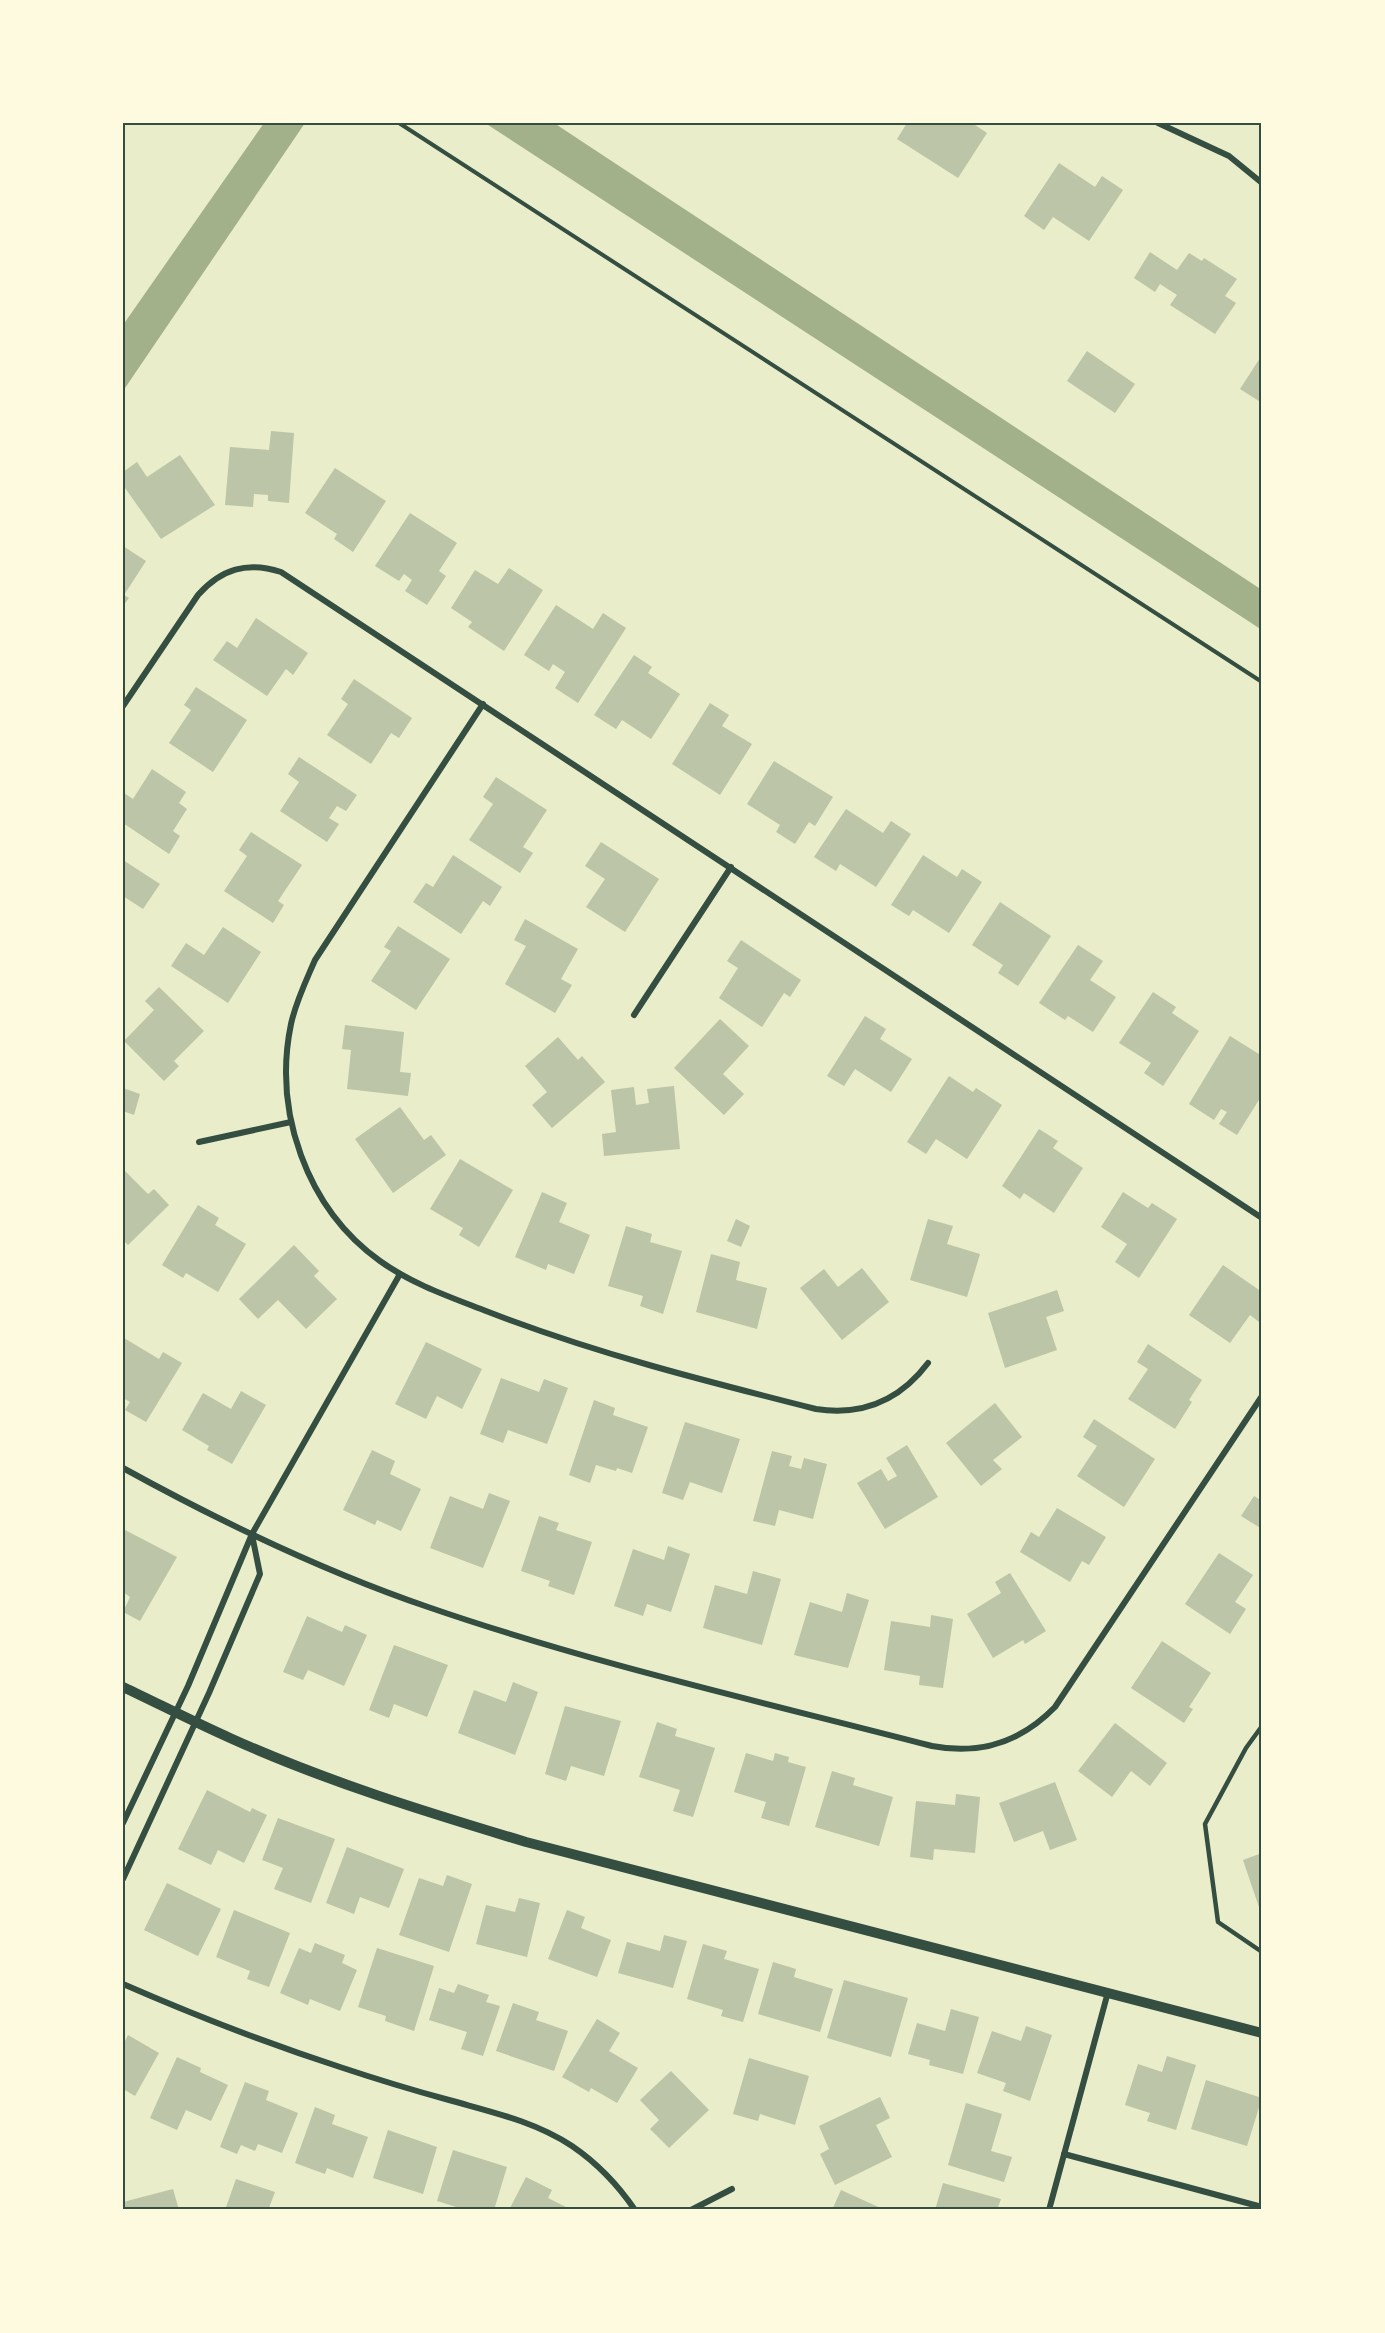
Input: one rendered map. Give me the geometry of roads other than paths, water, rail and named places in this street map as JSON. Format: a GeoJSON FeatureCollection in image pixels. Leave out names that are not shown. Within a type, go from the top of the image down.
{"type":"FeatureCollection","features":[{"type":"Feature","properties":{"kind":"street"},"geometry":{"type":"LineString","coordinates":[[1158,123],[1229,156],[1262,183]]}},
{"type":"Feature","properties":{"kind":"street"},"geometry":{"type":"LineString","coordinates":[[123,706],[198,595],[208,584],[220,575],[250,566],[266,567],[280,572],[732,867],[1262,1218]]}},
{"type":"Feature","properties":{"kind":"street"},"geometry":{"type":"LineString","coordinates":[[483,704],[310,970],[291,1022],[286,1055],[286,1088],[291,1122],[300,1154],[314,1184],[332,1212],[353,1237],[378,1259],[400,1274],[436,1291],[522,1325],[610,1354],[816,1409],[845,1411],[872,1406],[909,1385],[928,1363]]}},
{"type":"Feature","properties":{"kind":"street"},"geometry":{"type":"LineString","coordinates":[[634,1015],[732,867]]}},
{"type":"Feature","properties":{"kind":"street"},"geometry":{"type":"LineString","coordinates":[[199,1142],[291,1122]]}},
{"type":"Feature","properties":{"kind":"street"},"geometry":{"type":"LineString","coordinates":[[123,1822],[188,1686],[252,1534],[400,1274]]}},
{"type":"Feature","properties":{"kind":"street"},"geometry":{"type":"LineString","coordinates":[[123,1468],[177,1498],[333,1570],[426,1606],[521,1638],[616,1665],[932,1746],[977,1749],[1020,1736],[1039,1723],[1055,1707],[1262,1396]]}},
{"type":"Feature","properties":{"kind":"street"},"geometry":{"type":"LineString","coordinates":[[123,1879],[194,1721],[209,1693],[260,1575],[252,1534]]}},
{"type":"Feature","properties":{"kind":"street"},"geometry":{"type":"LineString","coordinates":[[123,1687],[231,1739],[328,1778],[426,1812],[526,1842],[1262,2033]]}},
{"type":"Feature","properties":{"kind":"street"},"geometry":{"type":"LineString","coordinates":[[123,1984],[237,2031],[341,2067],[513,2118],[544,2130],[572,2146],[599,2166],[635,2210]]}},
{"type":"Feature","properties":{"kind":"street"},"geometry":{"type":"LineString","coordinates":[[1049,2210],[1108,1992]]}},
{"type":"Feature","properties":{"kind":"street"},"geometry":{"type":"LineString","coordinates":[[1064,2154],[1262,2207]]}},
{"type":"Feature","properties":{"kind":"street"},"geometry":{"type":"LineString","coordinates":[[692,2210],[732,2189]]}},
{"type":"Feature","properties":{"kind":"lane"},"geometry":{"type":"LineString","coordinates":[[1262,1726],[1246,1748],[1205,1824],[1218,1922],[1262,1952]]}}]}
